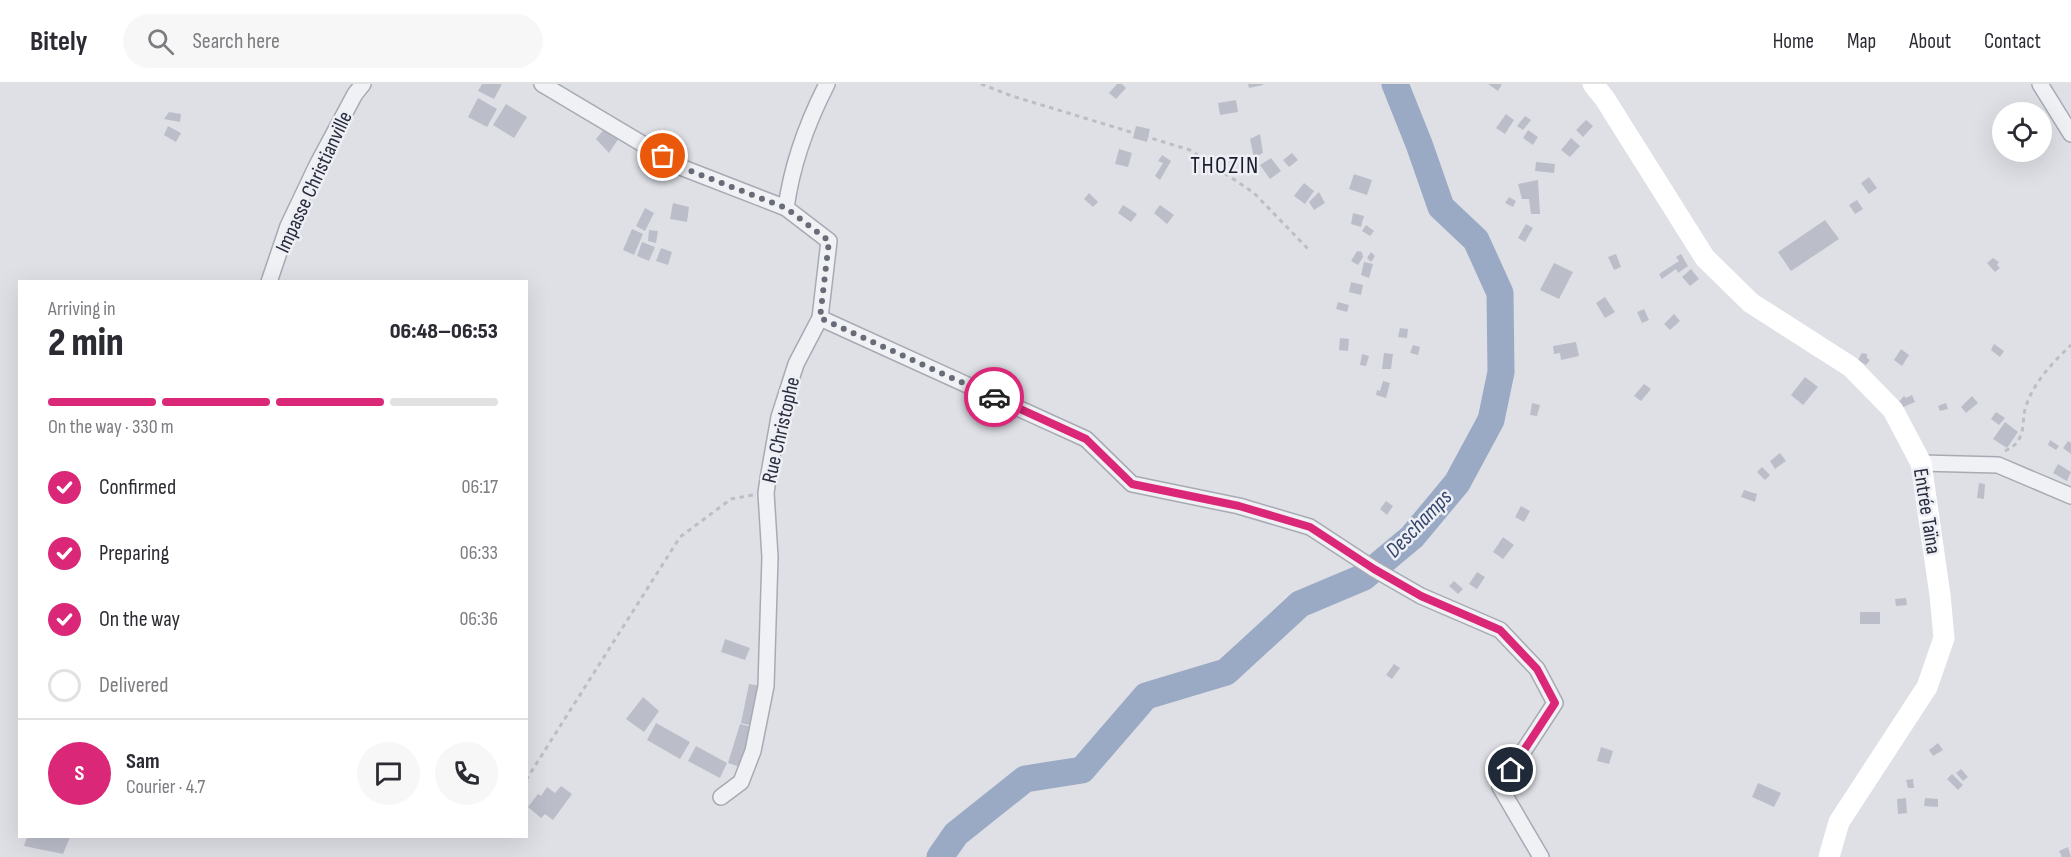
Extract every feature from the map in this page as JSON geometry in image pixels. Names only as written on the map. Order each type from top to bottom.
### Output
[{"type":"street","name":"Impasse Christianville","points":[[270,280],[288,226],[317,165],[355,94],[363,84]]},
{"type":"street","name":"Rue Christophe","points":[[542,84],[683,168],[786,208],[829,241],[820,318],[796,364],[779,417],[766,493],[770,557],[766,686],[753,751],[741,782],[721,797]]},
{"type":"street","points":[[786,208],[788,190],[806,127],[827,84]]},
{"type":"street","name":"Entrée Taïna","points":[[1593,84],[1605,99],[1706,258],[1751,303],[1851,367],[1893,410],[1921,464],[1944,638],[1927,687],[1839,822],[1829,857]]},
{"type":"street","points":[[2040,84],[2071,134]]},
{"type":"street","points":[[820,318],[1086,439],[1132,484],[1239,506],[1310,527],[1374,569],[1421,596],[1500,630],[1537,669],[1555,703],[1500,787],[1541,857]]},
{"type":"street","points":[[1921,464],[1998,465],[2071,495]]},
{"type":"path","points":[[981,84],[1012,96],[1190,150],[1254,193],[1310,251]]},
{"type":"path","points":[[1986,465],[1997,452],[2007,450],[2016,444],[2021,436],[2025,407],[2050,366],[2071,345]]},
{"type":"path","points":[[528,777],[680,537],[731,500],[766,493]]},
{"type":"building","points":[[482,84],[502,84],[494,99],[478,91]]},
{"type":"building","points":[[1117,84],[1122,84],[1126,88],[1116,99],[1109,93]]},
{"type":"building","points":[[1248,84],[1263,84],[1263,85],[1249,88]]},
{"type":"building","points":[[1488,84],[1502,84],[1498,91]]},
{"type":"building","points":[[478,98],[497,109],[487,127],[468,117]]},
{"type":"building","points":[[1236,100],[1238,112],[1220,115],[1218,103]]},
{"type":"building","points":[[506,104],[527,117],[514,138],[493,125]]},
{"type":"building","points":[[169,112],[181,114],[180,122],[164,119]]},
{"type":"building","points":[[1506,114],[1514,120],[1505,134],[1496,128]]},
{"type":"building","points":[[1525,116],[1531,120],[1523,130],[1517,126]]},
{"type":"building","points":[[1586,120],[1593,126],[1583,137],[1576,130]]},
{"type":"building","points":[[168,126],[181,133],[176,142],[164,135]]},
{"type":"building","points":[[1136,126],[1150,129],[1147,142],[1133,138]]},
{"type":"building","points":[[605,128],[619,138],[609,153],[596,139]]},
{"type":"building","points":[[1528,130],[1538,137],[1533,145],[1523,138]]},
{"type":"building","points":[[1260,134],[1263,153],[1254,158],[1250,139]]},
{"type":"building","points":[[1571,138],[1580,146],[1570,157],[1561,150]]},
{"type":"building","points":[[1119,149],[1132,153],[1128,167],[1115,164]]},
{"type":"building","points":[[1292,153],[1298,160],[1289,167],[1283,160]]},
{"type":"building","points":[[1162,155],[1171,161],[1160,180],[1155,176],[1163,163],[1158,161]]},
{"type":"building","points":[[1271,158],[1281,171],[1270,179],[1260,165]]},
{"type":"building","points":[[1536,162],[1555,164],[1554,173],[1535,171]]},
{"type":"building","points":[[1354,174],[1372,180],[1367,195],[1349,189]]},
{"type":"building","points":[[1869,177],[1877,188],[1869,194],[1861,183]]},
{"type":"building","points":[[1538,180],[1540,214],[1531,214],[1529,199],[1522,199],[1518,184]]},
{"type":"building","points":[[1304,183],[1314,191],[1305,204],[1294,196]]},
{"type":"building","points":[[1319,192],[1325,203],[1314,210],[1309,202]]},
{"type":"building","points":[[1089,193],[1098,202],[1093,207],[1084,199]]},
{"type":"building","points":[[1509,197],[1516,201],[1513,207],[1505,203]]},
{"type":"building","points":[[1857,200],[1863,209],[1855,214],[1849,205]]},
{"type":"building","points":[[673,203],[689,207],[687,222],[670,219]]},
{"type":"building","points":[[1123,205],[1137,214],[1131,222],[1118,213]]},
{"type":"building","points":[[1160,205],[1174,215],[1167,224],[1154,213]]},
{"type":"building","points":[[645,208],[654,213],[645,231],[636,226]]},
{"type":"building","points":[[1353,213],[1364,216],[1361,227],[1351,224]]},
{"type":"building","points":[[1825,220],[1839,239],[1791,271],[1778,252]]},
{"type":"building","points":[[1526,224],[1533,228],[1525,242],[1518,238]]},
{"type":"building","points":[[1366,225],[1374,231],[1370,236],[1362,231]]},
{"type":"building","points":[[632,229],[643,234],[634,255],[623,250]]},
{"type":"building","points":[[649,230],[658,231],[656,243],[648,241]]},
{"type":"building","points":[[642,242],[655,247],[649,261],[637,256]]},
{"type":"building","points":[[661,248],[672,252],[668,265],[656,261]]},
{"type":"building","points":[[1357,251],[1362,252],[1363,257],[1358,265],[1351,261]]},
{"type":"building","points":[[1371,252],[1375,256],[1371,262],[1367,258]]},
{"type":"building","points":[[1616,254],[1621,267],[1614,270],[1608,257]]},
{"type":"building","points":[[1681,254],[1688,266],[1678,273],[1676,269],[1662,279],[1659,274],[1679,261],[1676,257]]},
{"type":"building","points":[[1993,258],[1999,262],[1997,265],[2000,268],[1995,272],[1987,263]]},
{"type":"building","points":[[1364,262],[1373,264],[1369,278],[1361,275]]},
{"type":"building","points":[[1554,263],[1573,272],[1559,299],[1540,290]]},
{"type":"building","points":[[1691,269],[1699,279],[1690,286],[1682,277]]},
{"type":"building","points":[[1351,282],[1363,285],[1361,295],[1349,292]]},
{"type":"building","points":[[1605,297],[1615,312],[1605,318],[1596,303]]},
{"type":"building","points":[[1338,302],[1349,305],[1347,312],[1336,309]]},
{"type":"building","points":[[1644,309],[1649,320],[1642,323],[1637,312]]},
{"type":"building","points":[[1674,314],[1680,321],[1670,330],[1664,324]]},
{"type":"building","points":[[1400,328],[1408,329],[1407,338],[1398,337]]},
{"type":"building","points":[[1340,338],[1349,339],[1348,351],[1339,350]]},
{"type":"building","points":[[1576,342],[1579,356],[1561,360],[1560,353],[1554,354],[1553,346]]},
{"type":"building","points":[[1994,344],[2004,351],[2000,357],[1991,350]]},
{"type":"building","points":[[1413,345],[1420,347],[1418,355],[1410,353]]},
{"type":"building","points":[[1901,349],[1909,355],[1902,366],[1894,360]]},
{"type":"building","points":[[1384,353],[1393,354],[1391,369],[1382,369]]},
{"type":"building","points":[[1862,353],[1867,354],[1870,360],[1866,365],[1858,360]]},
{"type":"building","points":[[1362,354],[1369,356],[1366,366],[1360,365]]},
{"type":"building","points":[[1805,377],[1818,387],[1803,405],[1791,395]]},
{"type":"building","points":[[1383,381],[1390,383],[1386,398],[1376,395]]},
{"type":"building","points":[[1644,384],[1651,389],[1641,401],[1634,396]]},
{"type":"building","points":[[1912,395],[1915,402],[1899,409],[1897,404],[1904,396],[1906,398]]},
{"type":"building","points":[[1972,396],[1978,403],[1966,413],[1961,407]]},
{"type":"building","points":[[1532,403],[1540,405],[1537,416],[1530,415]]},
{"type":"building","points":[[1946,403],[1948,409],[1940,411],[1938,406]]},
{"type":"building","points":[[1996,412],[2005,418],[1999,425],[1991,419]]},
{"type":"building","points":[[2005,422],[2018,432],[2007,448],[1993,439]]},
{"type":"building","points":[[2050,440],[2059,446],[2056,450],[2048,445]]},
{"type":"building","points":[[2068,441],[2071,443],[2071,454],[2063,448]]},
{"type":"building","points":[[1780,453],[1786,461],[1775,469],[1770,461]]},
{"type":"building","points":[[2058,464],[2071,472],[2067,481],[2053,473]]},
{"type":"building","points":[[1762,467],[1770,475],[1765,480],[1757,472]]},
{"type":"building","points":[[1979,483],[1985,484],[1984,499],[1977,498]]},
{"type":"building","points":[[1744,490],[1757,494],[1755,502],[1741,497]]},
{"type":"building","points":[[1386,501],[1393,506],[1387,515],[1380,509]]},
{"type":"building","points":[[1521,506],[1530,511],[1524,522],[1515,517]]},
{"type":"building","points":[[1503,537],[1514,545],[1503,559],[1493,552]]},
{"type":"building","points":[[1477,572],[1485,577],[1477,589],[1469,584]]},
{"type":"building","points":[[1454,581],[1463,589],[1458,594],[1449,586]]},
{"type":"building","points":[[1906,598],[1907,605],[1896,606],[1895,599]]},
{"type":"building","points":[[1860,612],[1880,612],[1880,624],[1860,624]]},
{"type":"building","points":[[725,639],[750,648],[745,660],[721,652]]},
{"type":"building","points":[[1394,664],[1400,668],[1392,679],[1386,675]]},
{"type":"building","points":[[749,684],[761,686],[753,726],[741,723]]},
{"type":"building","points":[[643,697],[659,711],[644,732],[626,719]]},
{"type":"building","points":[[656,723],[690,742],[680,759],[647,740]]},
{"type":"building","points":[[740,724],[752,727],[740,767],[728,763]]},
{"type":"building","points":[[1938,743],[1943,750],[1933,756],[1929,750]]},
{"type":"building","points":[[696,746],[727,763],[720,778],[688,761]]},
{"type":"building","points":[[1601,747],[1613,751],[1609,764],[1597,761]]},
{"type":"building","points":[[1961,769],[1968,777],[1963,781],[1956,773]]},
{"type":"building","points":[[1952,774],[1963,785],[1958,790],[1947,779]]},
{"type":"building","points":[[1913,779],[1914,788],[1908,788],[1906,780]]},
{"type":"building","points":[[1758,783],[1781,793],[1774,807],[1752,797]]},
{"type":"building","points":[[561,786],[572,794],[553,820],[545,814],[541,818],[528,807],[538,794],[541,796],[547,787],[555,793]]},
{"type":"building","points":[[1906,798],[1907,813],[1898,814],[1897,799]]},
{"type":"building","points":[[1925,798],[1938,799],[1938,807],[1924,806]]},
{"type":"building","points":[[27,838],[70,838],[63,854],[24,846]]},
{"type":"building","points":[[2068,847],[2071,857],[2062,857],[2059,851]]},
{"type":"waterway","name":"Deschamps","points":[[940,857],[956,834],[1025,779],[1082,770],[1146,696],[1226,672],[1300,604],[1364,577],[1412,537],[1457,483],[1491,420],[1501,372],[1500,293],[1476,240],[1441,207],[1395,84]]},
{"type":"way so far","points":[[663,156],[683,168],[786,208],[829,241],[820,318],[994,397]]},
{"type":"district","name":"THOZIN","points":[[1225,165]]},
{"type":"route","points":[[994,397],[1086,439],[1132,484],[1239,506],[1310,527],[1374,569],[1421,596],[1500,630],[1537,669],[1555,703],[1511,770]]}]
